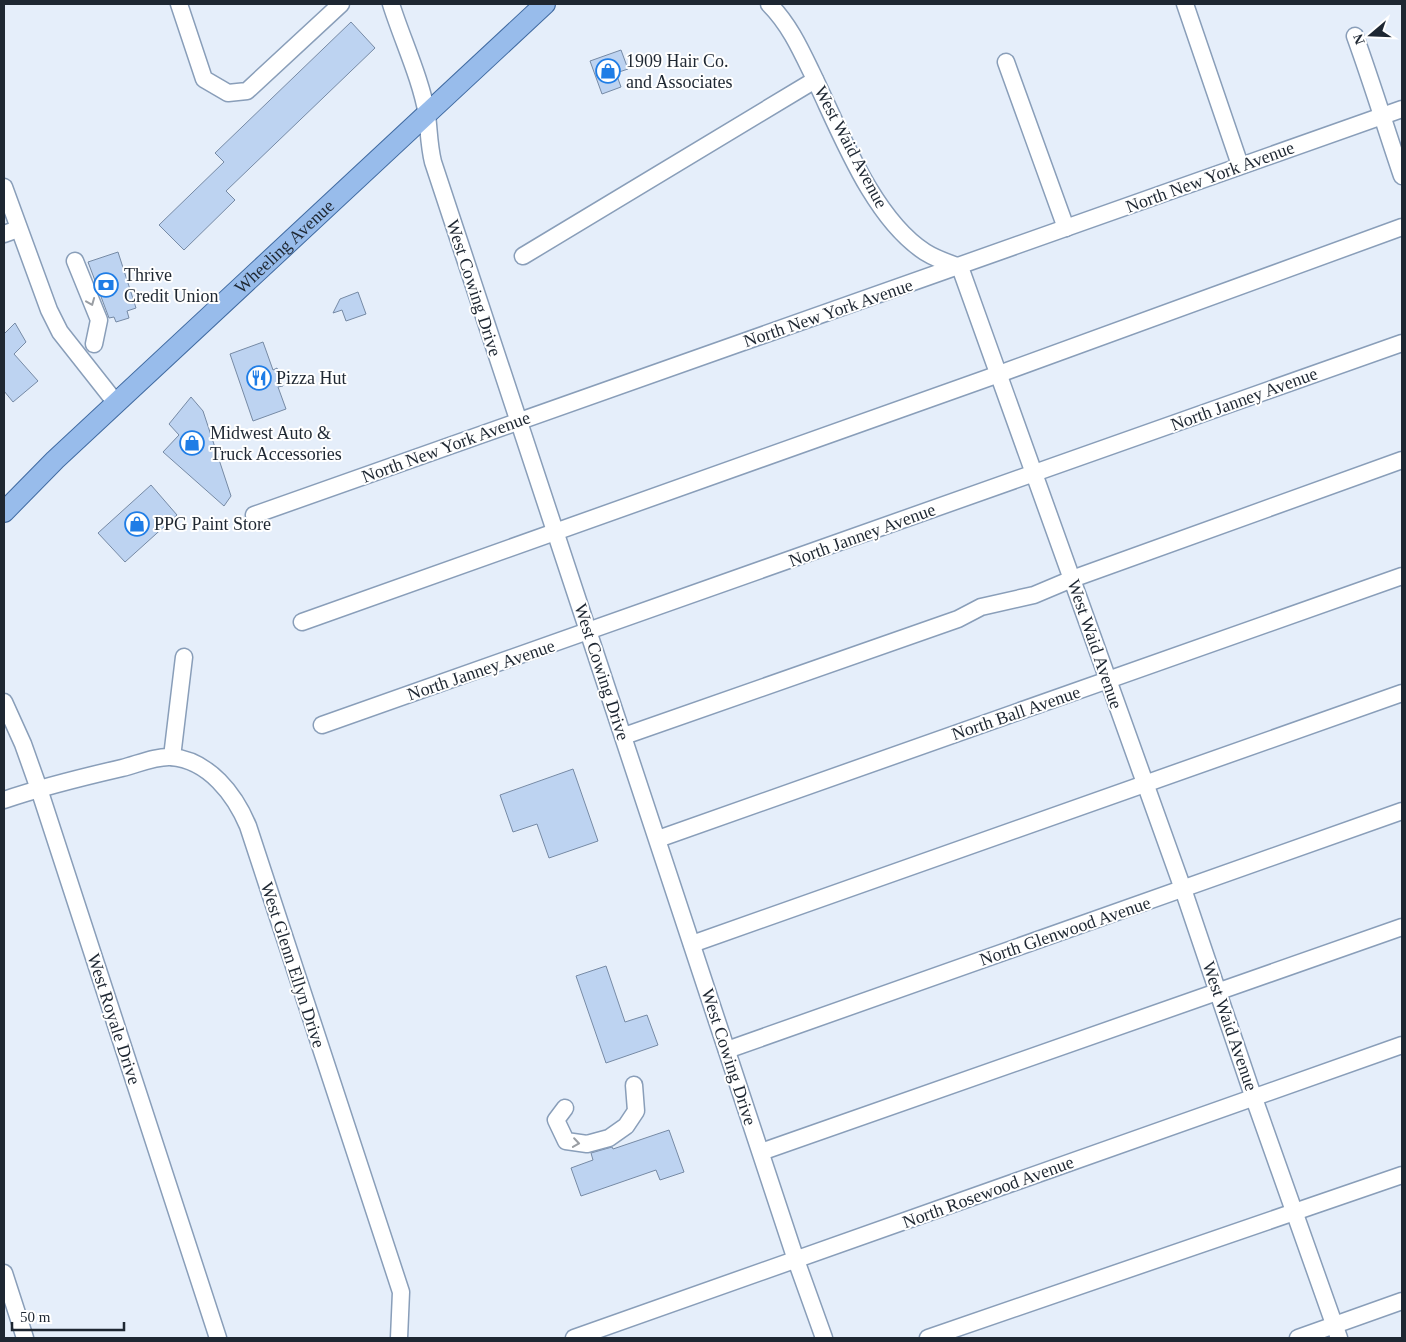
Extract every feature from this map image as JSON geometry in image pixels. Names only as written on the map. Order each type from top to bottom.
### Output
[{"type":"main road","name":"Wheeling Avenue","points":[[4,512],[55,460],[427,116],[545,4]]},
{"type":"street","points":[[179,4],[204,79],[228,93],[247,91],[341,4]]},
{"type":"street","name":"West Cowing Drive","points":[[390,4],[427,116],[428,138],[433,162],[796,1260],[824,1338]]},
{"type":"street","name":"West Waid Avenue","points":[[769,4],[780,16],[794,37],[875,198],[898,229],[925,253],[960,267],[1183,889],[1337,1332]]},
{"type":"street","points":[[1185,4],[1240,165]]},
{"type":"street","points":[[1355,36],[1379,101],[1381,117],[1402,176]]},
{"type":"street","points":[[1006,62],[1066,228]]},
{"type":"street","points":[[523,256],[815,80]]},
{"type":"street","name":"North New York Avenue","points":[[254,516],[1402,109]]},
{"type":"street","points":[[4,188],[11,232],[60,332],[116,403]]},
{"type":"street","points":[[302,622],[555,530],[999,374],[1402,227]]},
{"type":"street","points":[[75,261],[99,320],[94,344]]},
{"type":"street","name":"North Janney Avenue","points":[[322,725],[1035,474],[1402,342]]},
{"type":"street","points":[[624,736],[958,619],[981,606],[1034,595],[1072,579],[1402,460]]},
{"type":"street","name":"North Ball Avenue","points":[[658,839],[1402,576]]},
{"type":"street","points":[[4,800],[40,789],[172,757],[184,657]]},
{"type":"street","points":[[692,944],[1402,693]]},
{"type":"street","name":"West Royale Drive","points":[[4,702],[40,789],[218,1338]]},
{"type":"street","name":"West Glenn Ellyn Drive","points":[[172,757],[202,768],[219,780],[235,799],[248,826],[401,1292],[399,1338]]},
{"type":"street","name":"North Glenwood Avenue","points":[[727,1050],[1402,811]]},
{"type":"street","points":[[761,1152],[1217,990],[1402,927]]},
{"type":"street","name":"North Rosewood Avenue","points":[[574,1338],[1402,1045]]},
{"type":"street","points":[[565,1108],[556,1120],[566,1141],[587,1144],[609,1138],[626,1126],[636,1111],[634,1085]]},
{"type":"street","points":[[928,1338],[1402,1175]]},
{"type":"street","points":[[4,1273],[25,1338]]},
{"type":"street","points":[[1298,1338],[1337,1332],[1402,1301]]},
{"type":"building","points":[[351,22],[375,48],[226,191],[235,200],[184,250],[159,225],[224,162],[215,153]]},
{"type":"building","name":"1909 Hair Co. and Associates","points":[[621,50],[628,69],[616,73],[621,87],[602,94],[590,61]]},
{"type":"building","name":"Thrive Credit Union","points":[[118,252],[136,308],[127,311],[129,318],[116,322],[114,317],[109,318],[88,262]]},
{"type":"building","points":[[358,292],[366,314],[346,321],[342,310],[333,313],[340,299]]},
{"type":"building","points":[[15,323],[26,342],[14,354],[38,381],[13,402],[4,391],[4,334]]},
{"type":"building","name":"Pizza Hut","points":[[263,342],[273,370],[277,368],[283,386],[278,387],[286,409],[253,421],[230,354]]},
{"type":"building","name":"Midwest Auto & Truck Accessories","points":[[191,397],[203,411],[231,496],[224,506],[163,452],[179,435],[169,424]]},
{"type":"building","name":"PPG Paint Store","points":[[151,485],[177,515],[125,562],[98,533]]},
{"type":"building","points":[[573,769],[598,841],[549,858],[537,824],[513,832],[500,795]]},
{"type":"building","points":[[606,966],[625,1022],[647,1015],[658,1045],[606,1063],[576,976]]},
{"type":"building","points":[[669,1130],[684,1172],[660,1180],[656,1170],[581,1196],[571,1168],[593,1160],[591,1153],[612,1147],[613,1149]]},
{"type":"place","name":"1909 Hair Co. and Associates","points":[[608,71]]},
{"type":"place","name":"Thrive Credit Union","points":[[106,285]]},
{"type":"place","name":"Pizza Hut","points":[[259,378]]},
{"type":"place","name":"Midwest Auto & Truck Accessories","points":[[192,443]]},
{"type":"place","name":"PPG Paint Store","points":[[137,524]]}]
